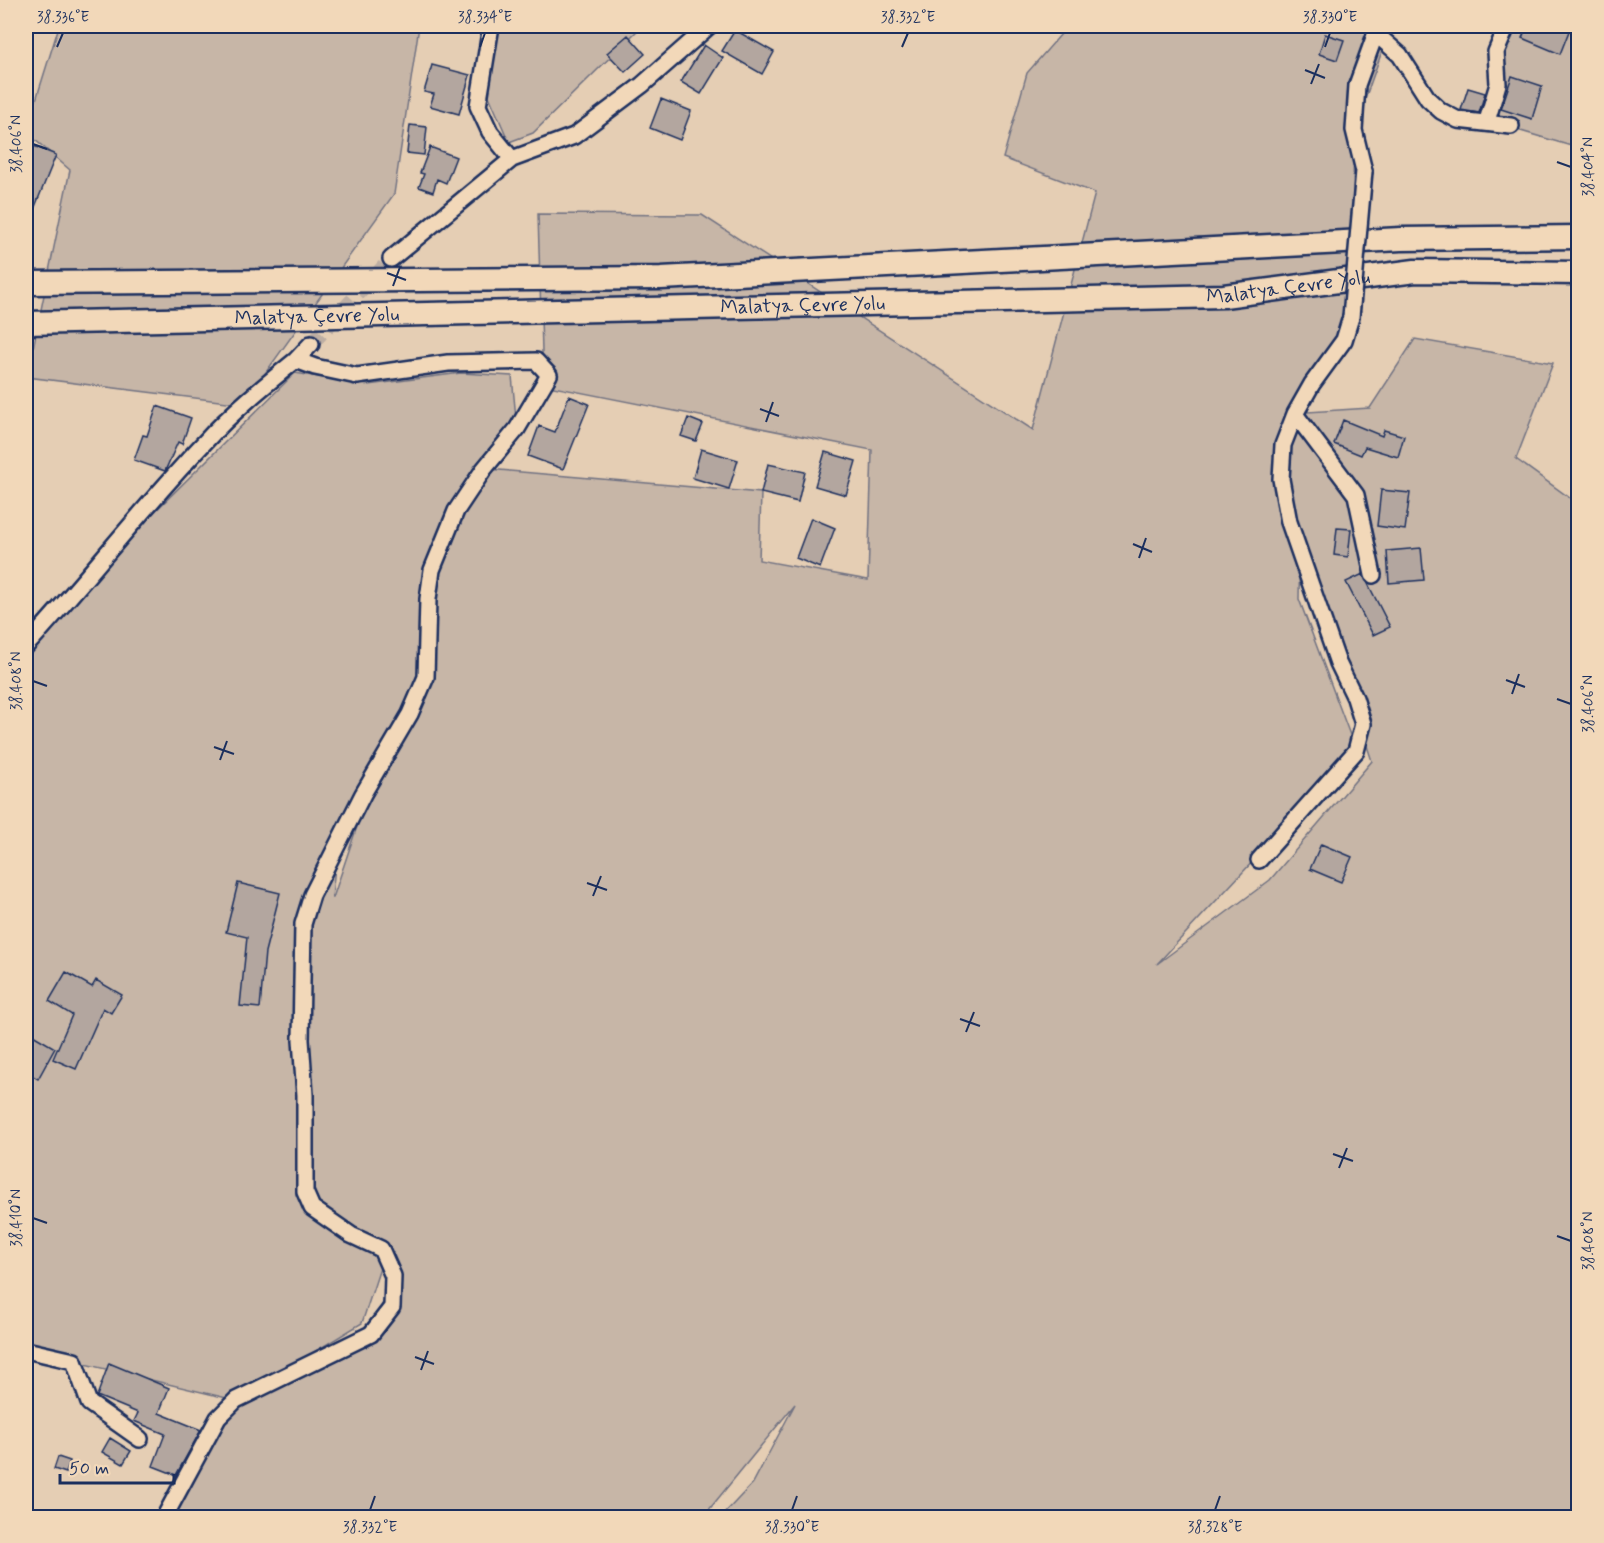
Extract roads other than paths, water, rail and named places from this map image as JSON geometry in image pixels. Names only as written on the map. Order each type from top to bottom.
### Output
[{"type":"highway","name":"Malatya Çevre Yolu","points":[[26,283],[661,278],[1401,239],[1578,237]]},
{"type":"highway","name":"Malatya Çevre Yolu","points":[[26,323],[1224,296],[1415,271],[1578,273]]},
{"type":"street","points":[[491,26],[478,106],[490,132],[512,159]]},
{"type":"street","points":[[391,259],[512,159],[574,136],[642,85],[709,26]]},
{"type":"street","points":[[1487,121],[1498,84],[1496,52],[1507,26]]},
{"type":"street","points":[[1259,860],[1356,751],[1363,724],[1288,522],[1281,479],[1283,445],[1294,414],[1312,384],[1344,340],[1351,318],[1364,171],[1354,130],[1357,85],[1377,29],[1400,55],[1428,99],[1441,111],[1458,120],[1487,121],[1511,126]]},
{"type":"street","points":[[26,646],[71,598],[204,443],[243,404],[296,360],[311,344]]},
{"type":"street","points":[[164,1518],[218,1418],[236,1400],[371,1334],[392,1307],[393,1276],[381,1250],[351,1235],[312,1208],[305,1192],[305,1095],[301,1040],[303,924],[312,896],[363,794],[410,714],[426,677],[428,599],[432,570],[456,511],[484,469],[517,429],[549,375],[536,362],[448,363],[357,376],[315,368],[296,360]]},
{"type":"street","points":[[1294,414],[1356,495],[1373,575]]},
{"type":"street","points":[[26,1350],[74,1361],[89,1403],[140,1438]]},
{"type":"tunnel","points":[[311,344],[391,259]]}]
